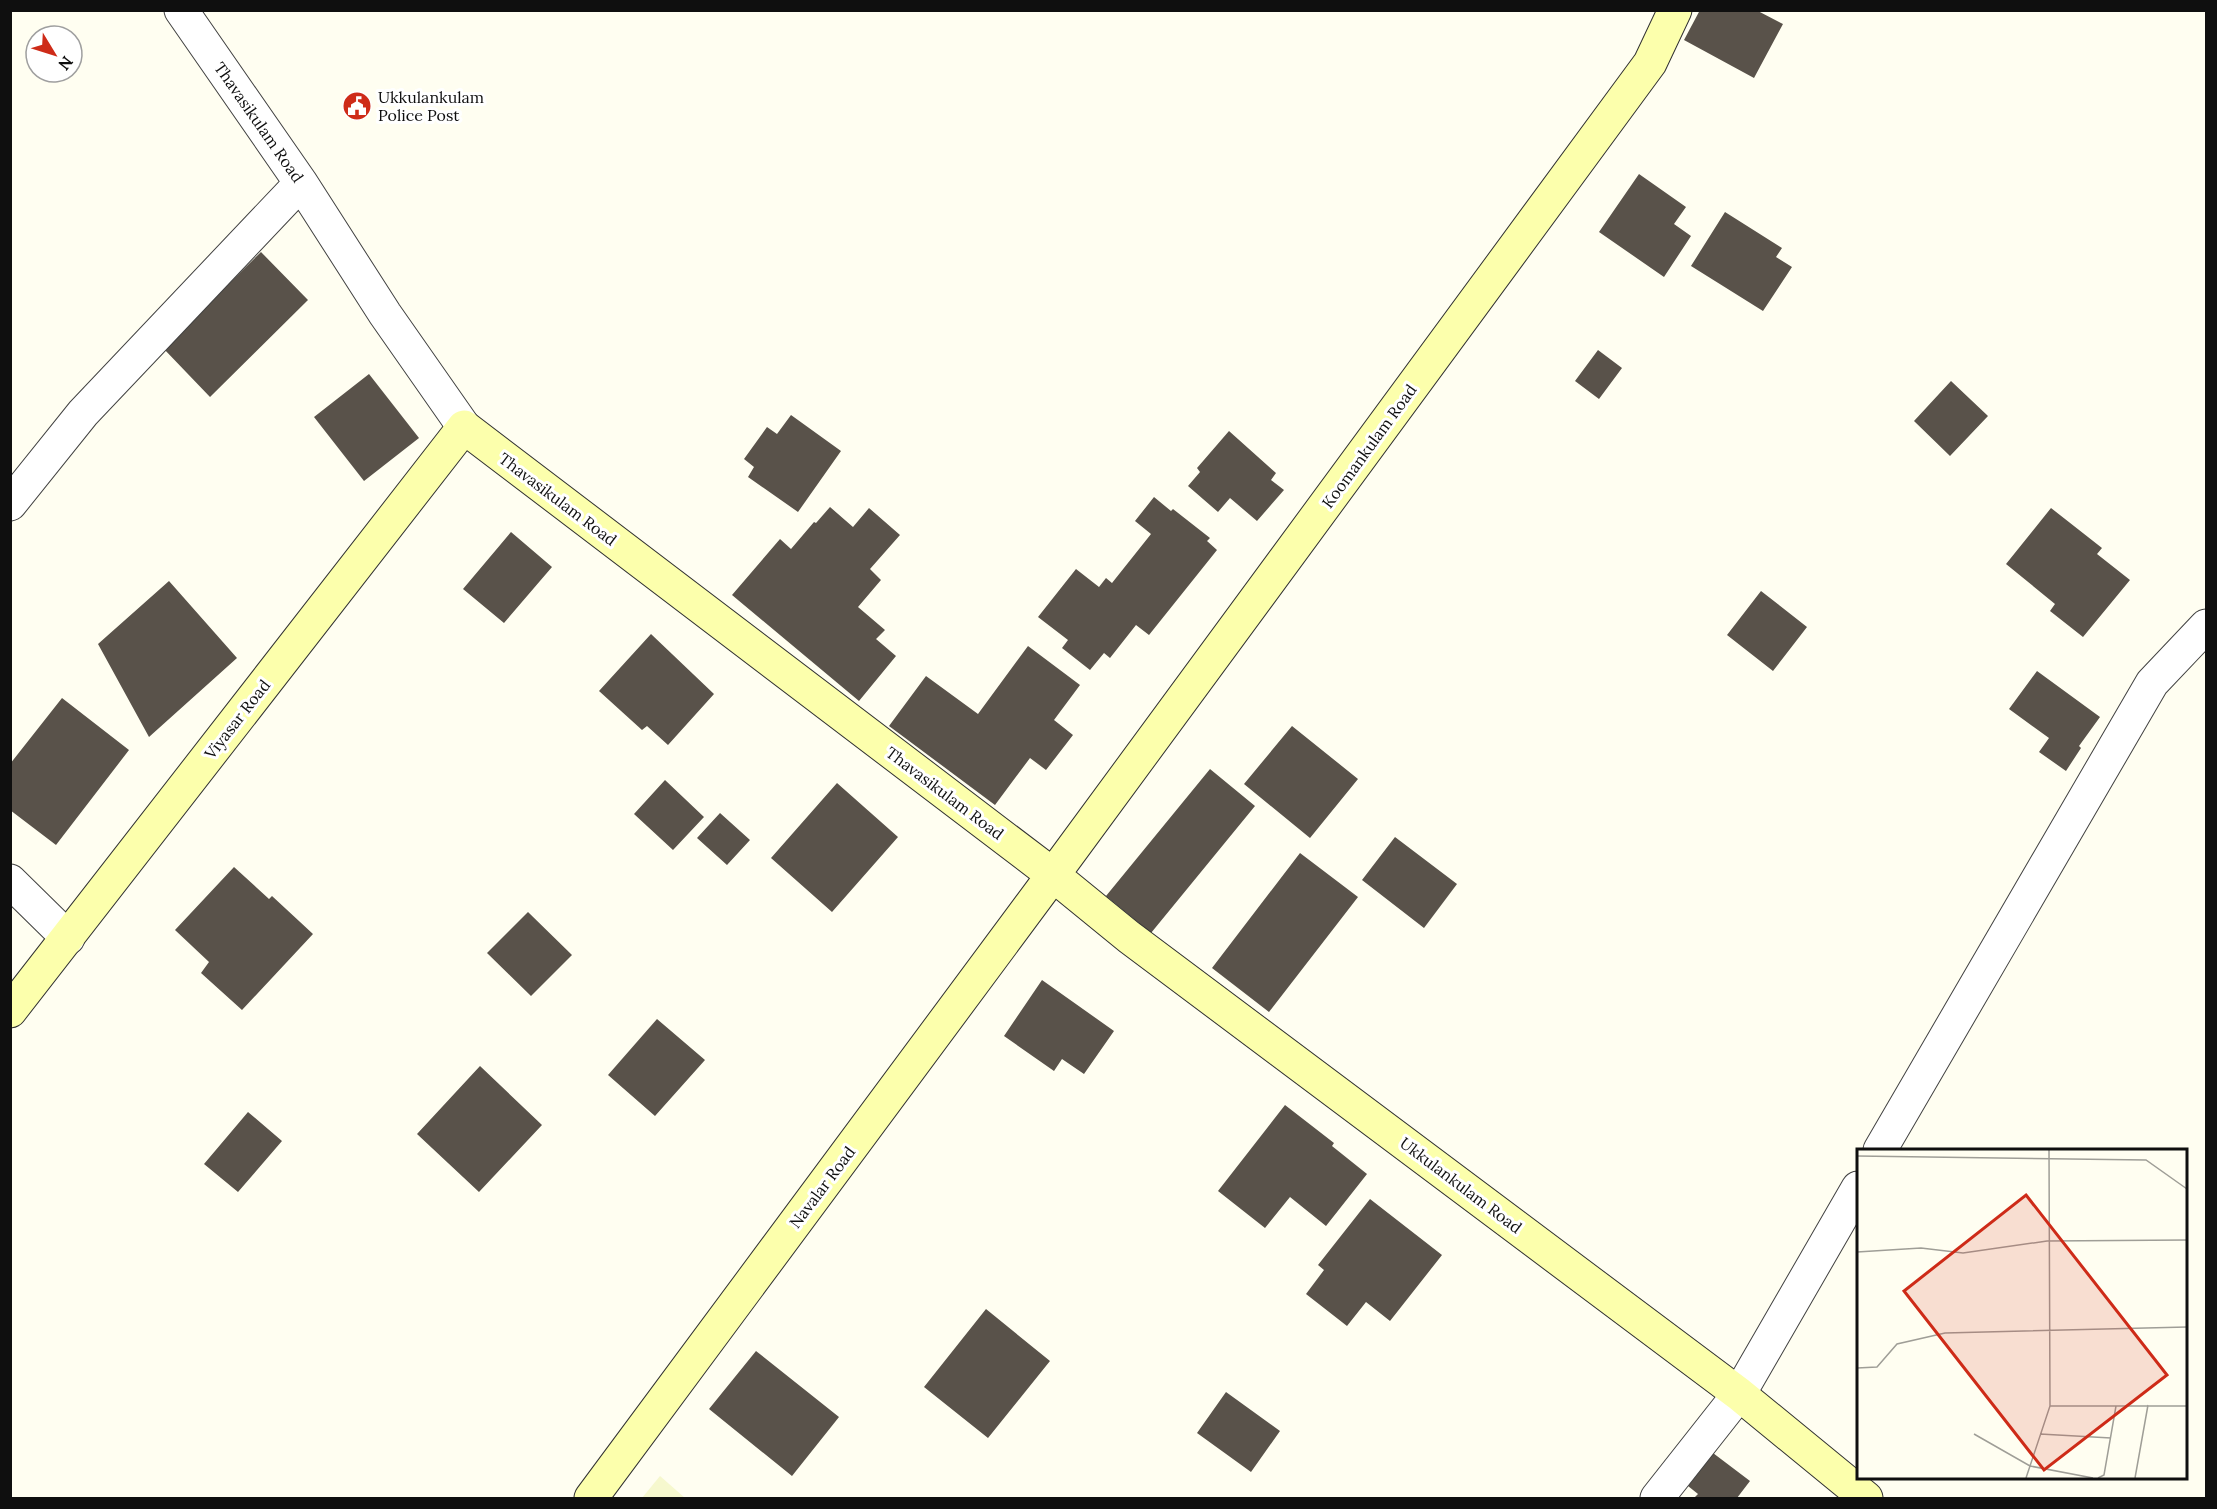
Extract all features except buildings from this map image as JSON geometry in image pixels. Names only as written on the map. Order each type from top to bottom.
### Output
[{"type":"street","name":"Thavasikulam Road","points":[[181,10],[301,183],[384,314],[464,428],[1053,875]]},
{"type":"street","name":"Koomankulam Road","points":[[1053,875],[1650,63],[1675,10]]},
{"type":"street","points":[[10,504],[83,413],[301,183]]},
{"type":"street","name":"Viyasar Road","points":[[10,1011],[464,428]]},
{"type":"street","points":[[1881,1149],[2152,683],[2206,626]]},
{"type":"street","name":"Ukkulankulam Road","points":[[1053,875],[1138,944],[1739,1394],[1866,1498]]},
{"type":"street","name":"Navalar Road","points":[[591,1498],[1053,875]]},
{"type":"street","points":[[10,881],[68,938]]},
{"type":"street","points":[[1657,1498],[1739,1394],[1857,1190]]},
{"type":"green space","points":[[660,1476],[685,1498],[642,1498]]},
{"type":"place","name":"Ukkulankulam Police Post","points":[[357,106]]}]
